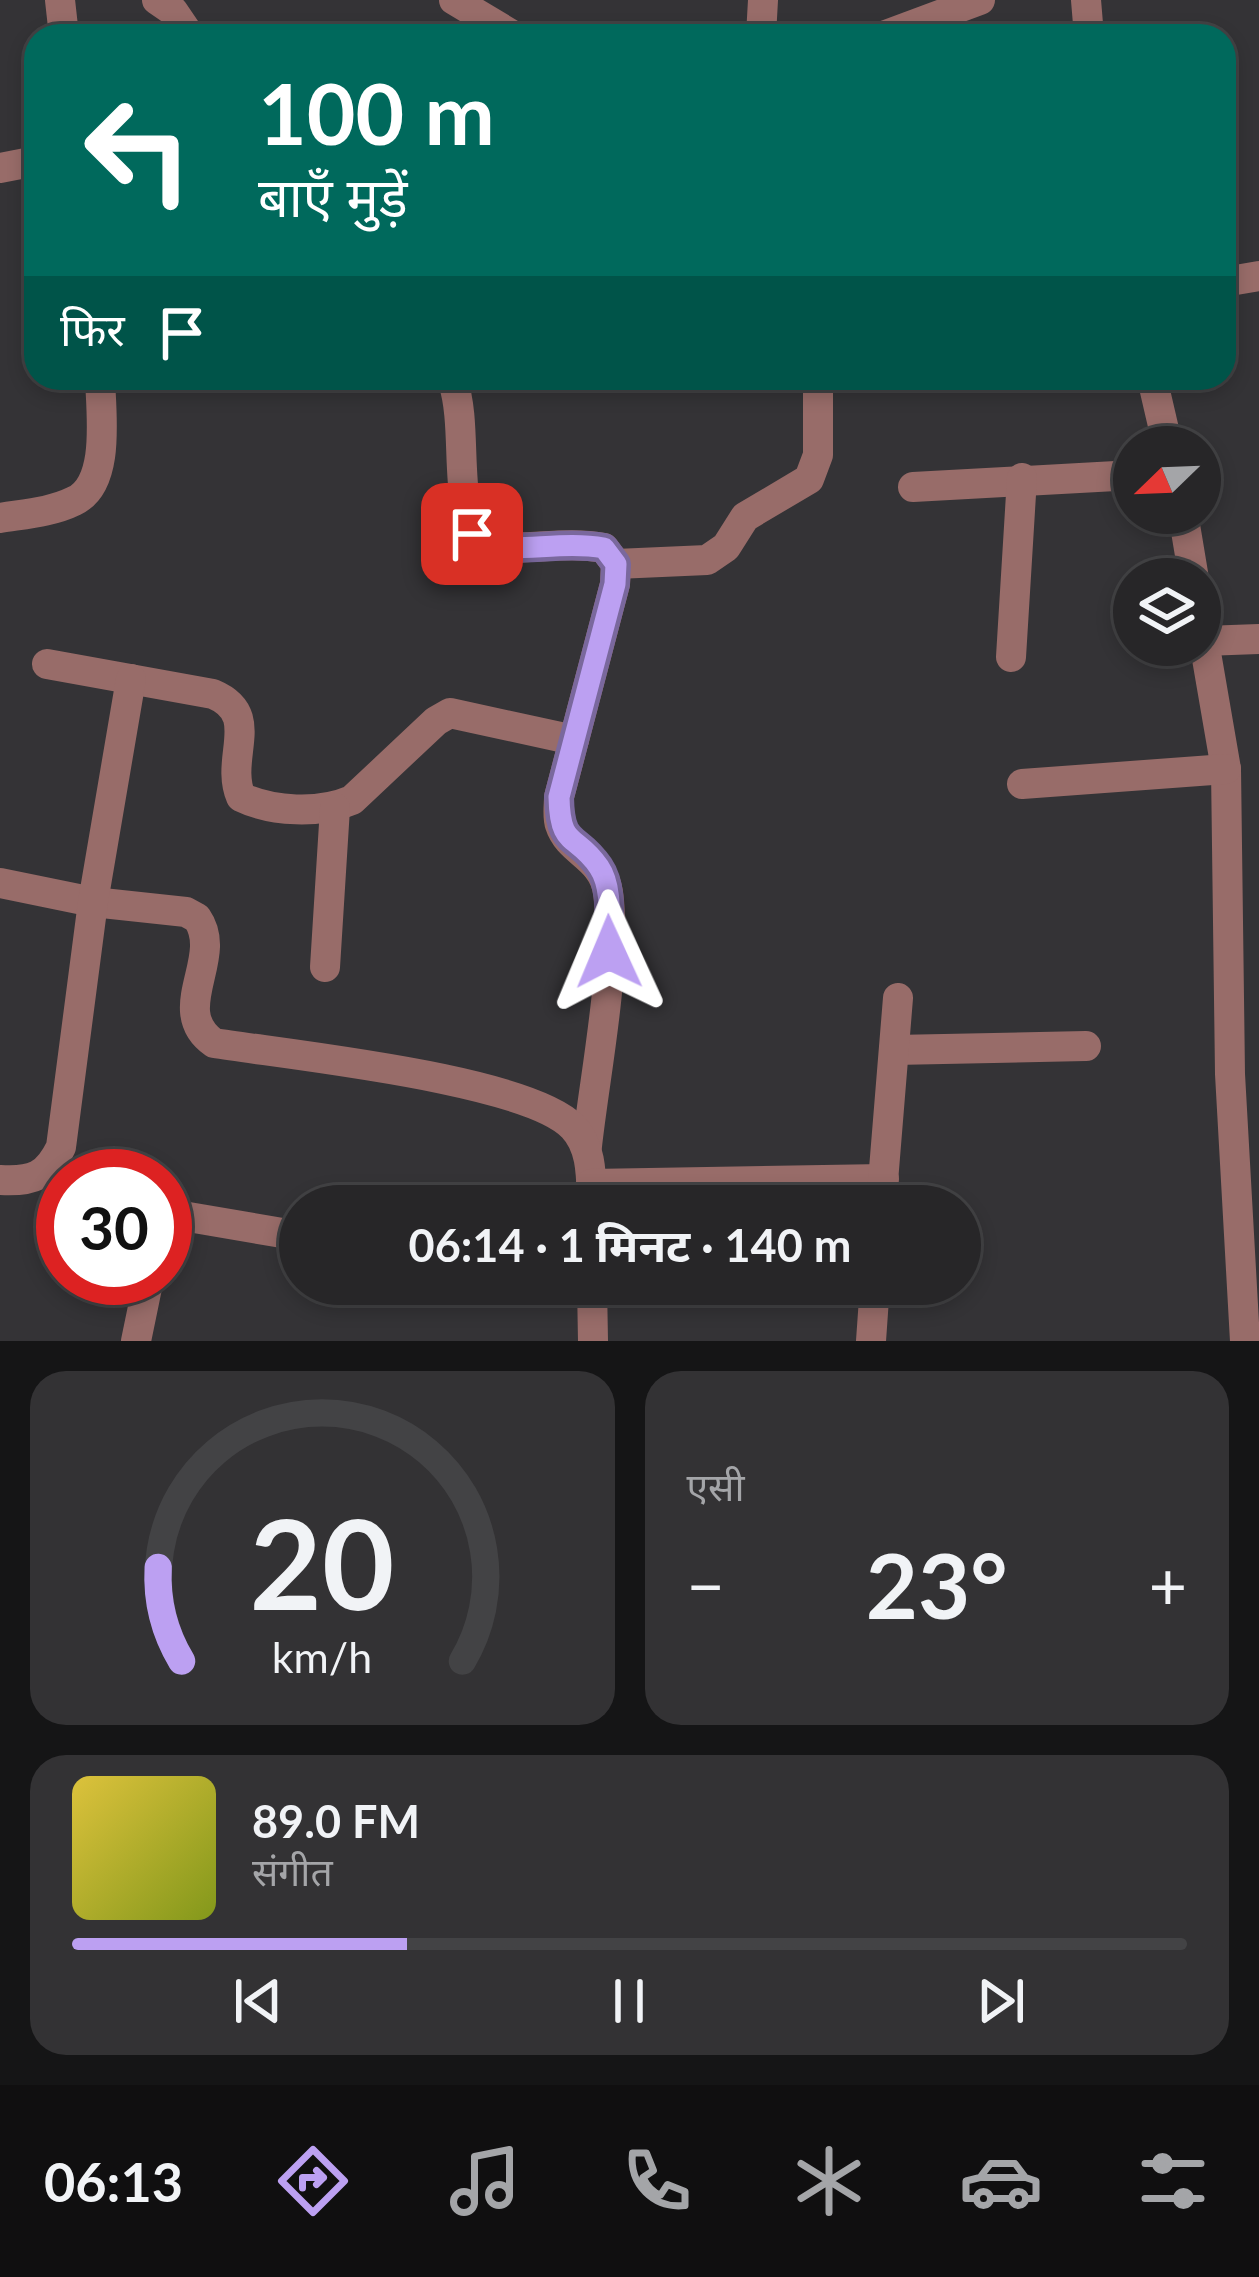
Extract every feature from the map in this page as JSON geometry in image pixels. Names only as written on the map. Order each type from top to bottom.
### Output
[{"type":"street","points":[[158,0],[182,24]]},
{"type":"street","points":[[454,0],[494,24]]},
{"type":"street","points":[[911,24],[980,0]]},
{"type":"street","points":[[0,518],[79,500],[94,485],[100,390]]},
{"type":"street","points":[[455,390],[466,508],[472,534],[482,546],[502,549],[577,543],[604,548],[616,564],[615,584],[559,797],[560,824],[569,840],[601,869],[608,892],[609,952],[586,1146],[591,1185]]},
{"type":"street","points":[[616,564],[706,560],[725,547],[746,517],[809,479],[818,455],[818,390]]},
{"type":"street","points":[[1155,390],[1163,426]]},
{"type":"street","points":[[913,487],[1113,476]]},
{"type":"street","points":[[1011,656],[1022,478]]},
{"type":"street","points":[[1221,633],[1259,639]]},
{"type":"street","points":[[47,664],[231,701],[239,713],[235,783],[241,797],[253,803],[335,808],[352,800],[450,713],[574,740]]},
{"type":"street","points":[[1208,666],[1226,769],[1230,1074],[1245,1341]]},
{"type":"street","points":[[61,1149],[93,902],[131,679]]},
{"type":"street","points":[[1022,784],[1226,769]]},
{"type":"street","points":[[326,967],[335,808]]},
{"type":"street","points":[[0,884],[93,902],[186,912],[197,918],[206,940],[194,1020],[214,1042],[494,1090],[545,1107],[572,1126],[586,1146]]},
{"type":"street","points":[[884,1185],[898,998]]},
{"type":"street","points":[[894,1050],[1086,1046]]},
{"type":"street","points":[[0,1180],[36,1178]]},
{"type":"street","points":[[192,1218],[279,1233]]},
{"type":"street","points":[[136,1341],[143,1305]]},
{"type":"street","points":[[592,1305],[592,1341]]},
{"type":"street","points":[[872,1341],[874,1305]]},
{"type":"route","points":[[472,534],[482,546],[502,549],[577,543],[604,548],[616,564],[615,584],[559,797],[560,824],[569,840],[601,869],[608,892],[609,952]]}]
